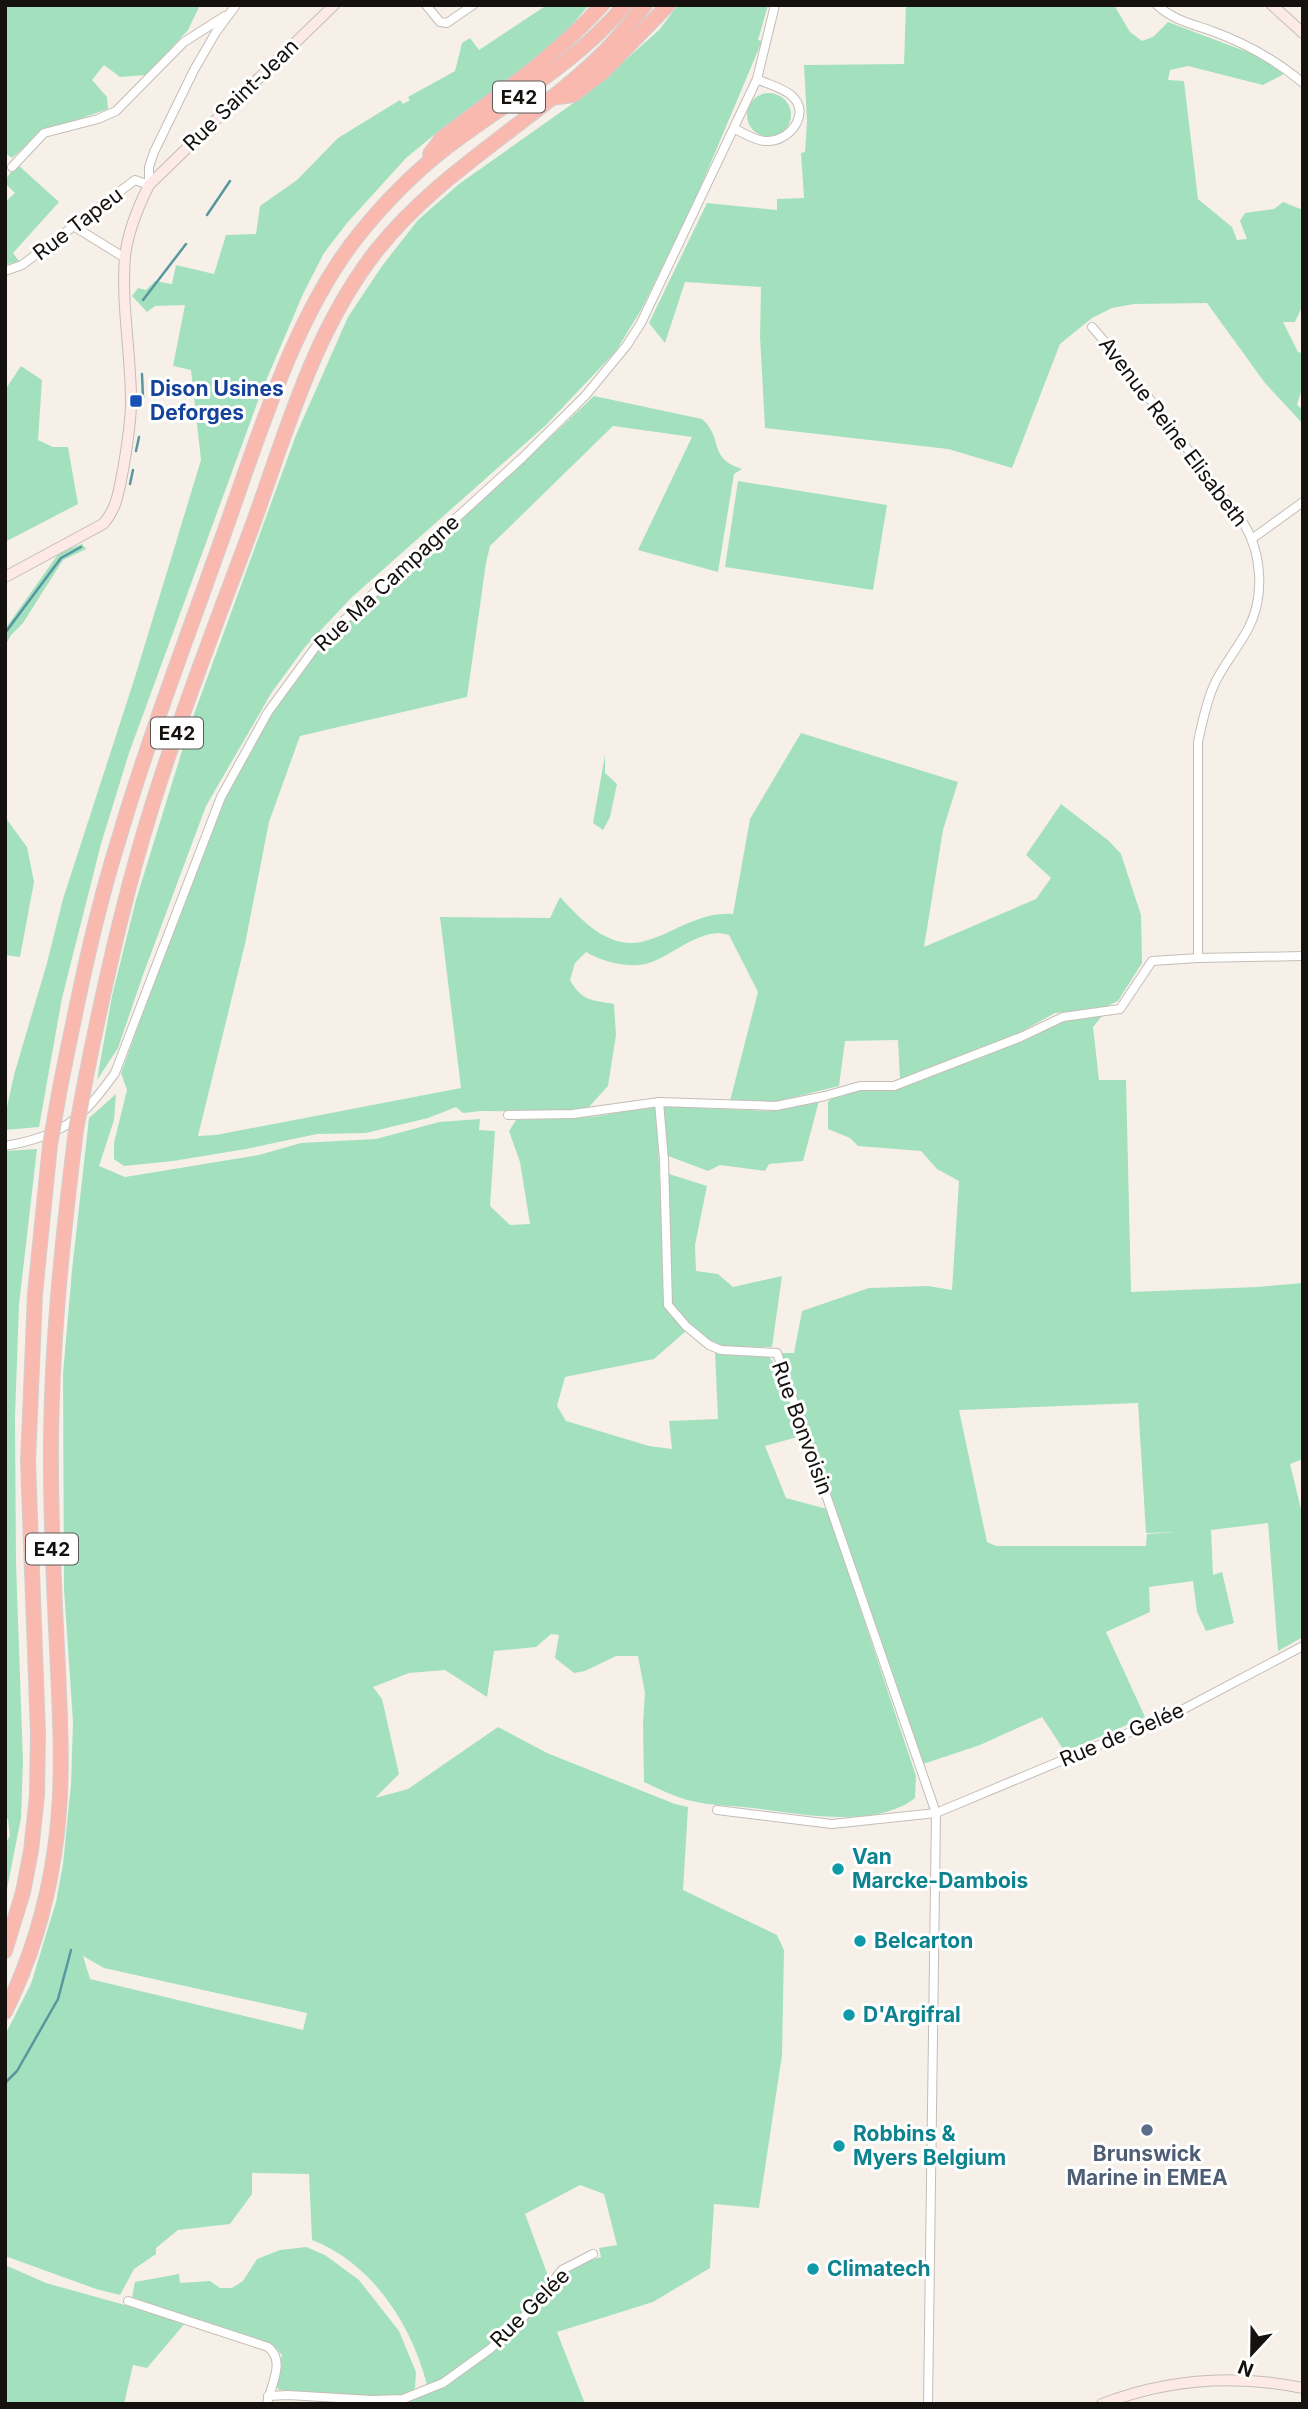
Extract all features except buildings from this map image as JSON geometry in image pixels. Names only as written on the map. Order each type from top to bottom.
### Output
[{"type":"highway","points":[[408,182],[442,138],[539,65],[578,32],[602,5]]},
{"type":"highway","name":"E42","points":[[5,1951],[32,1851],[37,1795],[38,1734],[28,1462],[35,1294],[50,1146],[96,924],[132,793],[280,381],[299,335],[337,265],[372,219],[408,182],[445,149],[554,71],[608,24],[625,5]]},
{"type":"highway","name":"E42","points":[[5,2011],[25,1966],[45,1897],[54,1855],[60,1798],[61,1733],[52,1555],[51,1464],[63,1231],[85,1082],[121,917],[161,777],[300,393],[319,347],[352,285],[398,224],[429,193],[550,99],[598,57],[645,5]]},
{"type":"highway","points":[[550,99],[573,95],[603,72],[668,5]]},
{"type":"street","points":[[5,577],[103,524],[110,517],[118,497],[130,435],[132,400],[126,327],[125,258],[131,229],[149,185],[149,167],[154,152],[194,70],[236,5]]},
{"type":"street","name":"Rue Saint-Jean","points":[[149,185],[334,5]]},
{"type":"street","points":[[426,5],[440,22],[447,23],[473,5]]},
{"type":"street","name":"Rue Ma Campagne","points":[[5,1146],[31,1142],[65,1128],[92,1104],[115,1073],[221,797],[268,712],[317,645],[540,440],[585,396],[627,345],[641,323],[757,79],[775,5]]},
{"type":"street","points":[[1157,5],[1182,22],[1212,31],[1263,54],[1303,83]]},
{"type":"street","points":[[1272,5],[1303,33]]},
{"type":"street","points":[[12,167],[44,133],[98,119],[116,111],[184,42],[228,14]]},
{"type":"street","points":[[735,128],[759,140],[777,141],[793,130],[798,121],[798,103],[791,94],[757,79]]},
{"type":"street","name":"Rue Tapeu","points":[[5,271],[22,265],[135,180],[149,185]]},
{"type":"street","points":[[75,226],[125,258]]},
{"type":"street","name":"Avenue Reine Elisabeth","points":[[1092,327],[1118,357],[1253,538],[1259,568],[1256,612],[1214,685],[1198,743],[1198,958]]},
{"type":"street","name":"Avenue Reine Elisabeth","points":[[1253,538],[1303,502]]},
{"type":"street","points":[[508,1115],[573,1114],[659,1102],[776,1106],[860,1086],[894,1086],[1021,1037],[1063,1017],[1120,1009],[1152,961],[1303,957]]},
{"type":"street","name":"Rue Bonvoisin","points":[[659,1102],[664,1160],[668,1305],[686,1326],[709,1345],[721,1350],[777,1353],[936,1813]]},
{"type":"street","name":"Rue de Gelée","points":[[717,1810],[832,1824],[936,1813],[1178,1712],[1303,1646]]},
{"type":"street","points":[[928,2404],[936,1813]]},
{"type":"street","name":"Rue Gelée","points":[[128,2301],[268,2347],[276,2353],[278,2361],[267,2400],[288,2395],[403,2399],[443,2383],[490,2350],[517,2325],[562,2270],[593,2254]]},
{"type":"street","points":[[1102,2404],[1154,2389],[1211,2379],[1268,2381],[1303,2388]]},
{"type":"green space","points":[[5,5],[200,5],[188,30],[146,75],[120,77],[104,65],[92,80],[107,97],[108,109],[41,132],[12,158],[5,153]]},
{"type":"green space","points":[[547,5],[589,5],[557,42],[406,158],[347,223],[324,253],[303,294],[262,390],[129,753],[101,844],[62,998],[39,1127],[5,1130],[5,1116],[14,1075],[63,899],[135,677],[201,460],[191,370],[173,366],[185,305],[155,306],[147,312],[132,296],[138,288],[146,290],[155,281],[172,284],[176,265],[214,274],[226,235],[256,234],[260,206],[297,180],[338,138],[400,100],[403,104],[410,100],[408,97],[455,71],[462,43],[470,38],[479,50]]},
{"type":"green space","points":[[678,5],[768,5],[758,40],[762,41],[693,205],[641,310],[616,351],[546,425],[351,598],[305,647],[272,692],[206,806],[118,1048],[97,1080],[112,996],[136,900],[190,725],[296,435],[348,317],[382,266],[418,220],[459,184],[592,90],[659,30]]},
{"type":"green space","points":[[906,5],[1114,5],[1130,32],[1142,41],[1153,37],[1168,22],[1258,56],[1284,74],[1263,85],[1188,66],[1170,70],[1168,80],[1184,81],[1198,199],[1232,227],[1237,240],[1247,239],[1240,221],[1245,213],[1274,209],[1283,202],[1303,210],[1303,305],[1295,322],[1283,322],[1298,352],[1303,353],[1303,385],[1297,405],[1303,410],[1303,424],[1265,383],[1207,303],[1134,304],[1112,308],[1092,318],[1060,344],[1012,468],[948,449],[765,428],[760,336],[761,287],[685,282],[665,343],[649,323],[707,203],[777,210],[777,199],[804,198],[801,153],[805,152],[807,121],[804,65],[904,64]]},
{"type":"green space","points":[[769,93],[778,94],[785,99],[790,106],[790,124],[785,131],[778,136],[769,137],[760,136],[753,131],[748,124],[747,115],[748,106],[753,99],[760,94]]},
{"type":"green space","points":[[17,164],[59,202],[13,253],[19,261],[5,265],[5,202],[15,193],[5,180]]},
{"type":"green space","points":[[21,366],[42,380],[38,440],[53,447],[68,447],[78,504],[5,542],[5,390]]},
{"type":"green space","points":[[594,396],[702,419],[713,433],[724,459],[742,469],[734,474],[718,572],[638,550],[692,437],[613,426],[490,546],[467,697],[300,736],[269,822],[245,944],[198,1136],[216,1135],[461,1088],[440,917],[550,918],[560,897],[606,937],[629,943],[652,939],[704,917],[733,914],[750,819],[801,733],[958,782],[943,830],[924,947],[1036,899],[1051,878],[1026,855],[1061,804],[1109,841],[1121,854],[1141,915],[1142,963],[1118,1001],[1103,1008],[1055,1013],[1017,1034],[900,1080],[898,1040],[845,1041],[839,1086],[770,1103],[730,1101],[758,992],[729,935],[709,934],[642,965],[617,963],[586,952],[575,963],[570,980],[583,996],[614,1004],[616,1035],[608,1086],[587,1109],[571,1112],[463,1113],[456,1107],[428,1118],[366,1133],[317,1134],[246,1149],[124,1166],[114,1159],[114,1143],[127,1090],[121,1073],[213,821],[273,707],[326,642]]},
{"type":"green space","points":[[738,481],[887,505],[873,590],[725,567]]},
{"type":"green space","points":[[82,544],[86,549],[63,560],[5,646],[5,629],[59,553]]},
{"type":"green space","points":[[605,755],[605,773],[617,784],[610,817],[603,830],[593,823]]},
{"type":"green space","points":[[5,817],[27,847],[34,882],[20,957],[5,955]]},
{"type":"green space","points":[[1102,1016],[1093,1027],[1099,1080],[1126,1080],[1131,1292],[1303,1283],[1303,1459],[1290,1464],[1303,1517],[1303,1637],[1278,1651],[1268,1523],[1211,1530],[1213,1575],[1222,1572],[1234,1623],[1206,1631],[1197,1612],[1193,1581],[1149,1587],[1150,1612],[1106,1632],[1145,1717],[1065,1752],[1042,1717],[980,1745],[923,1764],[779,1353],[794,1353],[802,1311],[869,1288],[928,1286],[952,1290],[959,1181],[937,1169],[921,1151],[858,1146],[850,1138],[828,1129],[828,1102],[834,1096],[854,1090],[885,1090],[983,1057],[1060,1021]],"holes":[[[1138,1403],[1146,1533],[1175,1532],[1147,1534],[1146,1546],[996,1546],[987,1542],[959,1410]]]},
{"type":"green space","points":[[116,1094],[114,1120],[99,1166],[125,1177],[259,1155],[301,1143],[376,1139],[439,1122],[480,1119],[479,1130],[495,1131],[490,1206],[510,1225],[530,1224],[520,1162],[509,1131],[516,1120],[592,1117],[656,1106],[666,1307],[686,1331],[654,1359],[565,1377],[557,1406],[566,1421],[649,1446],[672,1449],[669,1421],[718,1419],[715,1352],[767,1355],[775,1364],[801,1436],[765,1446],[786,1498],[827,1509],[916,1776],[915,1798],[899,1808],[880,1813],[837,1817],[706,1804],[661,1790],[644,1782],[645,1693],[638,1656],[616,1656],[585,1671],[574,1673],[555,1658],[559,1635],[551,1634],[536,1647],[494,1651],[487,1697],[445,1670],[409,1673],[373,1687],[382,1699],[399,1774],[375,1798],[408,1789],[498,1727],[547,1753],[688,1807],[683,1890],[777,1935],[784,1950],[782,2055],[759,2208],[714,2204],[710,2268],[653,2302],[557,2332],[585,2404],[397,2404],[446,2385],[514,2332],[573,2266],[601,2257],[599,2248],[617,2245],[604,2194],[580,2185],[525,2214],[550,2281],[479,2354],[463,2366],[427,2385],[411,2340],[400,2319],[371,2280],[334,2250],[312,2240],[309,2174],[252,2173],[252,2194],[230,2224],[178,2230],[156,2248],[156,2254],[134,2269],[120,2295],[5,2256],[5,2035],[31,1984],[56,1902],[63,1864],[71,1785],[73,1722],[64,1589],[63,1374],[89,1118]],"holes":[[[83,1956],[104,1968],[307,2013],[303,2030],[90,1979]]]},
{"type":"green space","points":[[819,1101],[803,1161],[769,1164],[765,1171],[720,1165],[708,1171],[668,1156],[662,1106],[768,1111]]},
{"type":"green space","points":[[37,1149],[19,1305],[15,1417],[16,1564],[23,1762],[21,1818],[5,1899],[5,1844],[10,1836],[8,1819],[5,1818],[5,1151]]},
{"type":"green space","points":[[666,1173],[707,1186],[695,1245],[696,1271],[718,1274],[733,1287],[782,1276],[772,1347],[728,1347],[710,1343],[686,1322],[670,1301]]},
{"type":"green space","points":[[306,2247],[325,2255],[359,2280],[399,2331],[416,2372],[415,2388],[406,2395],[371,2397],[279,2390],[275,2384],[282,2355],[272,2344],[132,2298],[135,2282],[179,2274],[180,2283],[210,2281],[220,2288],[232,2288],[243,2281],[257,2259],[280,2250]]},
{"type":"green space","points":[[5,2265],[46,2283],[186,2322],[147,2368],[133,2365],[124,2404],[5,2404]]},
{"type":"waterway","points":[[207,215],[230,181]]},
{"type":"waterway","points":[[143,300],[186,244]]},
{"type":"waterway","points":[[142,374],[143,398]]},
{"type":"waterway","points":[[136,451],[139,437]]},
{"type":"waterway","points":[[130,484],[133,470]]},
{"type":"waterway","points":[[5,633],[61,558],[81,547]]},
{"type":"waterway","points":[[5,2083],[17,2071],[58,1999],[71,1950]]},
{"type":"place","name":"Dison Usines Deforges","points":[[136,401]]},
{"type":"place","name":"Van Marcke-Dambois","points":[[838,1869]]},
{"type":"place","name":"Belcarton","points":[[860,1941]]},
{"type":"place","name":"D'Argifral","points":[[849,2015]]},
{"type":"place","name":"Brunswick Marine in EMEA","points":[[1147,2130]]},
{"type":"place","name":"Robbins & Myers Belgium","points":[[839,2146]]},
{"type":"place","name":"Climatech","points":[[813,2269]]}]
